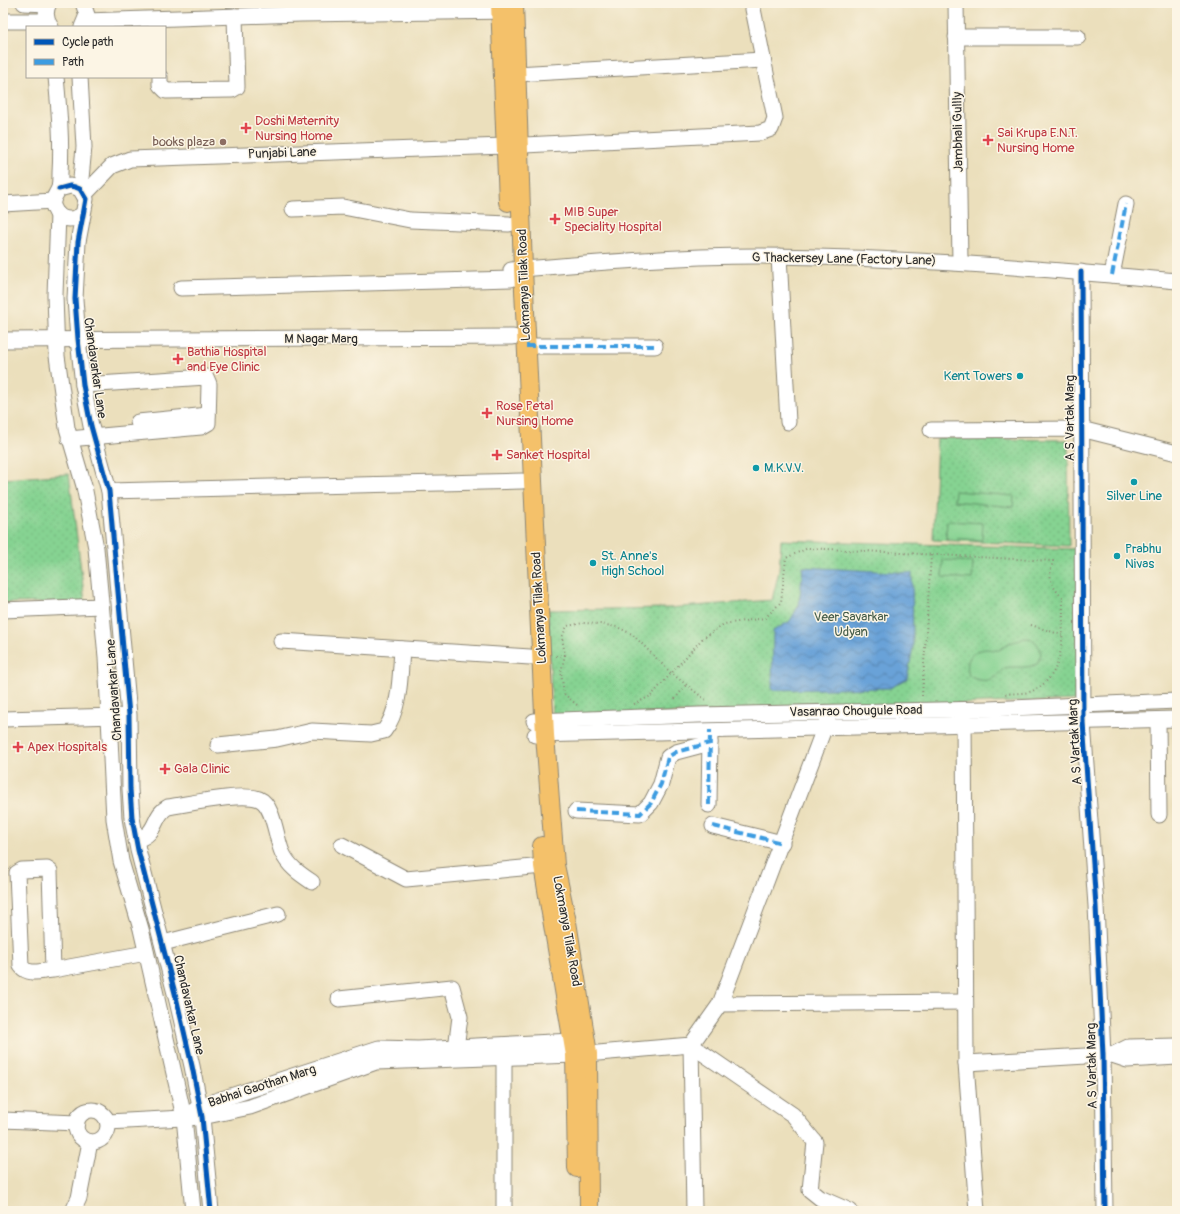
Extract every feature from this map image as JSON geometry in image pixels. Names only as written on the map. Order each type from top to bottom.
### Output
[{"type":"main road","name":"Lokmanya Tilak Road","points":[[507,7],[516,74],[511,145],[509,224],[515,273]]},
{"type":"main road","name":"Lokmanya Tilak Road","points":[[507,7],[515,273],[549,865],[578,1050],[589,1211]]},
{"type":"main road","name":"Lokmanya Tilak Road","points":[[520,341],[522,481],[530,657],[540,728]]},
{"type":"main road","name":"Lokmanya Tilak Road","points":[[578,1050],[578,1211]]},
{"type":"street","points":[[3,21],[49,24],[46,12],[49,3],[24,3]]},
{"type":"street","points":[[84,16],[392,3]]},
{"type":"street","name":"Jambhali Gullly","points":[[956,3],[960,262]]},
{"type":"street","points":[[287,7],[507,7]]},
{"type":"street","points":[[84,16],[158,23],[235,16],[269,8]]},
{"type":"street","name":"Punjabi Lane","points":[[82,192],[112,166],[130,159],[511,145],[760,133],[771,128],[775,118],[753,9]]},
{"type":"street","points":[[160,78],[160,86],[166,91],[232,90],[237,87],[235,16]]},
{"type":"street","points":[[956,37],[1078,37]]},
{"type":"street","points":[[516,74],[763,60]]},
{"type":"street","name":"Chandavarkar Lane","points":[[56,78],[62,147],[56,202],[55,295],[63,410],[69,439],[84,486],[96,548],[114,818],[119,847],[146,953],[184,1117],[193,1211]]},
{"type":"street","name":"Chandavarkar Lane","points":[[80,78],[84,146],[82,192],[86,205],[82,214],[78,242],[76,299],[78,339],[83,385],[93,431],[109,490],[129,715],[130,789],[136,840],[191,1059],[201,1112],[211,1211]]},
{"type":"street","points":[[3,204],[56,202],[70,186],[82,192]]},
{"type":"street","points":[[56,202],[62,218],[72,219],[82,214]]},
{"type":"street","points":[[1112,276],[1126,204]]},
{"type":"street","points":[[293,209],[344,207],[410,220],[509,224]]},
{"type":"street","points":[[779,256],[788,422]]},
{"type":"street","name":"G Thackersey Lane (Factory Lane)","points":[[181,288],[515,273],[642,260],[779,256],[960,262],[1177,281]]},
{"type":"street","name":"A S Vartak Marg","points":[[1081,272],[1084,722],[1108,1055],[1105,1211]]},
{"type":"street","name":"M Nagar Marg","points":[[3,340],[520,341],[655,346]]},
{"type":"street","points":[[69,439],[93,431],[201,427],[208,423],[208,384],[206,377],[83,385]]},
{"type":"street","points":[[931,430],[1081,429],[1177,453]]},
{"type":"street","points":[[109,490],[522,481]]},
{"type":"street","points":[[3,610],[101,606]]},
{"type":"street","points":[[281,641],[530,657]]},
{"type":"street","points":[[218,745],[277,739],[312,731],[371,734],[384,731],[390,724],[399,691],[402,648]]},
{"type":"street","name":"Vasanrao Chougule Road","points":[[540,728],[830,712],[964,709],[1177,701]]},
{"type":"street","points":[[964,709],[966,1063],[977,1211]]},
{"type":"street","points":[[694,1211],[691,1045],[720,1004],[830,712]]},
{"type":"street","points":[[3,719],[129,715]]},
{"type":"street","name":"Vasanrao Chougule Road","points":[[540,728],[710,736],[825,728],[964,726],[1177,719]]},
{"type":"street","points":[[1158,720],[1160,815]]},
{"type":"street","points":[[576,811],[640,814],[651,803],[661,784],[668,757],[710,736],[709,806]]},
{"type":"street","points":[[136,840],[144,838],[151,832],[163,809],[168,806],[250,797],[261,800],[267,807],[282,852],[293,869],[312,882]]},
{"type":"street","points":[[713,826],[782,842]]},
{"type":"street","points":[[342,844],[406,880],[549,865]]},
{"type":"street","points":[[54,970],[50,872],[47,869],[22,870],[18,873],[21,966],[24,971],[30,973],[54,970],[146,953]]},
{"type":"street","points":[[163,943],[278,914]]},
{"type":"street","points":[[339,999],[452,987],[460,1017],[455,1053]]},
{"type":"street","points":[[720,1004],[965,1002]]},
{"type":"street","points":[[578,1050],[691,1045],[793,1115],[815,1142],[810,1190],[820,1198],[850,1211]]},
{"type":"street","points":[[1108,1055],[1128,1047],[1177,1046]]},
{"type":"street","name":"Babhai Gaothan Marg","points":[[455,1053],[504,1057],[578,1050]]},
{"type":"street","name":"Babhai Gaothan Marg","points":[[184,1117],[201,1112],[250,1107],[376,1062],[455,1053],[578,1050]]},
{"type":"street","points":[[966,1063],[1108,1055],[1127,1060],[1177,1057]]},
{"type":"street","points":[[504,1057],[504,1211]]},
{"type":"street","points":[[92,1110],[102,1114],[108,1122],[108,1128],[104,1137],[100,1140],[90,1142],[85,1140],[78,1133],[77,1123],[82,1114],[92,1110]]},
{"type":"street","points":[[108,1122],[184,1117]]},
{"type":"street","points":[[3,1120],[77,1123]]},
{"type":"street","points":[[73,1211],[79,1198],[90,1142]]},
{"type":"path","points":[[627,707],[651,696],[670,672],[702,639],[724,624],[765,618],[781,602],[786,558],[808,548],[1053,561],[1048,576],[1055,591],[1063,598],[1062,653],[1048,682]]},
{"type":"path","points":[[922,696],[931,555]]},
{"type":"path","points":[[564,694],[561,672],[566,655],[562,638],[567,626],[583,623],[617,627],[632,634],[670,672],[708,702]]},
{"type":"path","points":[[1031,625],[1062,635]]},
{"type":"path","points":[[675,699],[686,685]]},
{"type":"green space","points":[[937,438],[1068,440],[1069,546],[933,540]]},
{"type":"green space","points":[[69,474],[85,602],[3,603],[3,479]]},
{"type":"green space","points":[[955,491],[1014,496],[1013,507],[954,501]]},
{"type":"green space","points":[[947,521],[983,523],[982,540],[946,538]]},
{"type":"green space","name":"Veer Savarkar Udyan","points":[[781,540],[1079,549],[1079,700],[552,717],[548,610],[668,608],[772,600],[779,571]]},
{"type":"green space","points":[[943,560],[973,562],[972,579],[942,577]]},
{"type":"green space","points":[[1024,638],[1034,640],[1036,642],[1041,654],[1037,664],[1028,667],[1004,668],[997,676],[989,680],[980,680],[969,676],[968,662],[972,655],[976,652],[986,649],[999,650],[1011,642]]},
{"type":"water","points":[[803,567],[912,573],[913,647],[907,679],[890,688],[772,690],[773,631],[790,621],[799,605]]},
{"type":"marked path","points":[[1112,275],[1126,204]]},
{"type":"marked path","points":[[526,346],[655,346]]},
{"type":"marked path","points":[[709,805],[710,730]]},
{"type":"marked path","points":[[576,811],[640,814],[651,803],[661,784],[668,757],[676,752],[710,743]]},
{"type":"marked path","points":[[713,826],[782,843]]},
{"type":"cycle path","points":[[59,189],[70,186],[75,187],[80,189],[86,199],[78,242],[75,299],[83,385],[91,426],[109,491],[129,715],[132,818],[138,850],[177,1001],[192,1066],[202,1117],[211,1211]]},
{"type":"cycle path","points":[[1081,272],[1083,722],[1096,906],[1103,1055],[1105,1211]]},
{"type":"place","name":"Doshi Maternity Nursing Home","points":[[246,128]]},
{"type":"place","name":"Sai Krupa E.N.T. Nursing Home","points":[[988,140]]},
{"type":"place","name":"books plaza","points":[[223,142]]},
{"type":"place","name":"MIB Super Speciality Hospital","points":[[555,219]]},
{"type":"place","name":"Bathia Hospital and Eye Clinic","points":[[178,359]]},
{"type":"place","name":"Kent Towers","points":[[1020,376]]},
{"type":"place","name":"Rose Petal Nursing Home","points":[[487,413]]},
{"type":"place","name":"Sanket Hospital","points":[[497,455]]},
{"type":"place","name":"M.K.V.V.","points":[[756,468]]},
{"type":"place","name":"Silver Line","points":[[1134,482]]},
{"type":"place","name":"Prabhu Nivas","points":[[1117,556]]},
{"type":"place","name":"St. Anne's High School","points":[[593,563]]},
{"type":"place","name":"Apex Hospitals","points":[[18,747]]},
{"type":"place","name":"Gala Clinic","points":[[165,769]]}]
